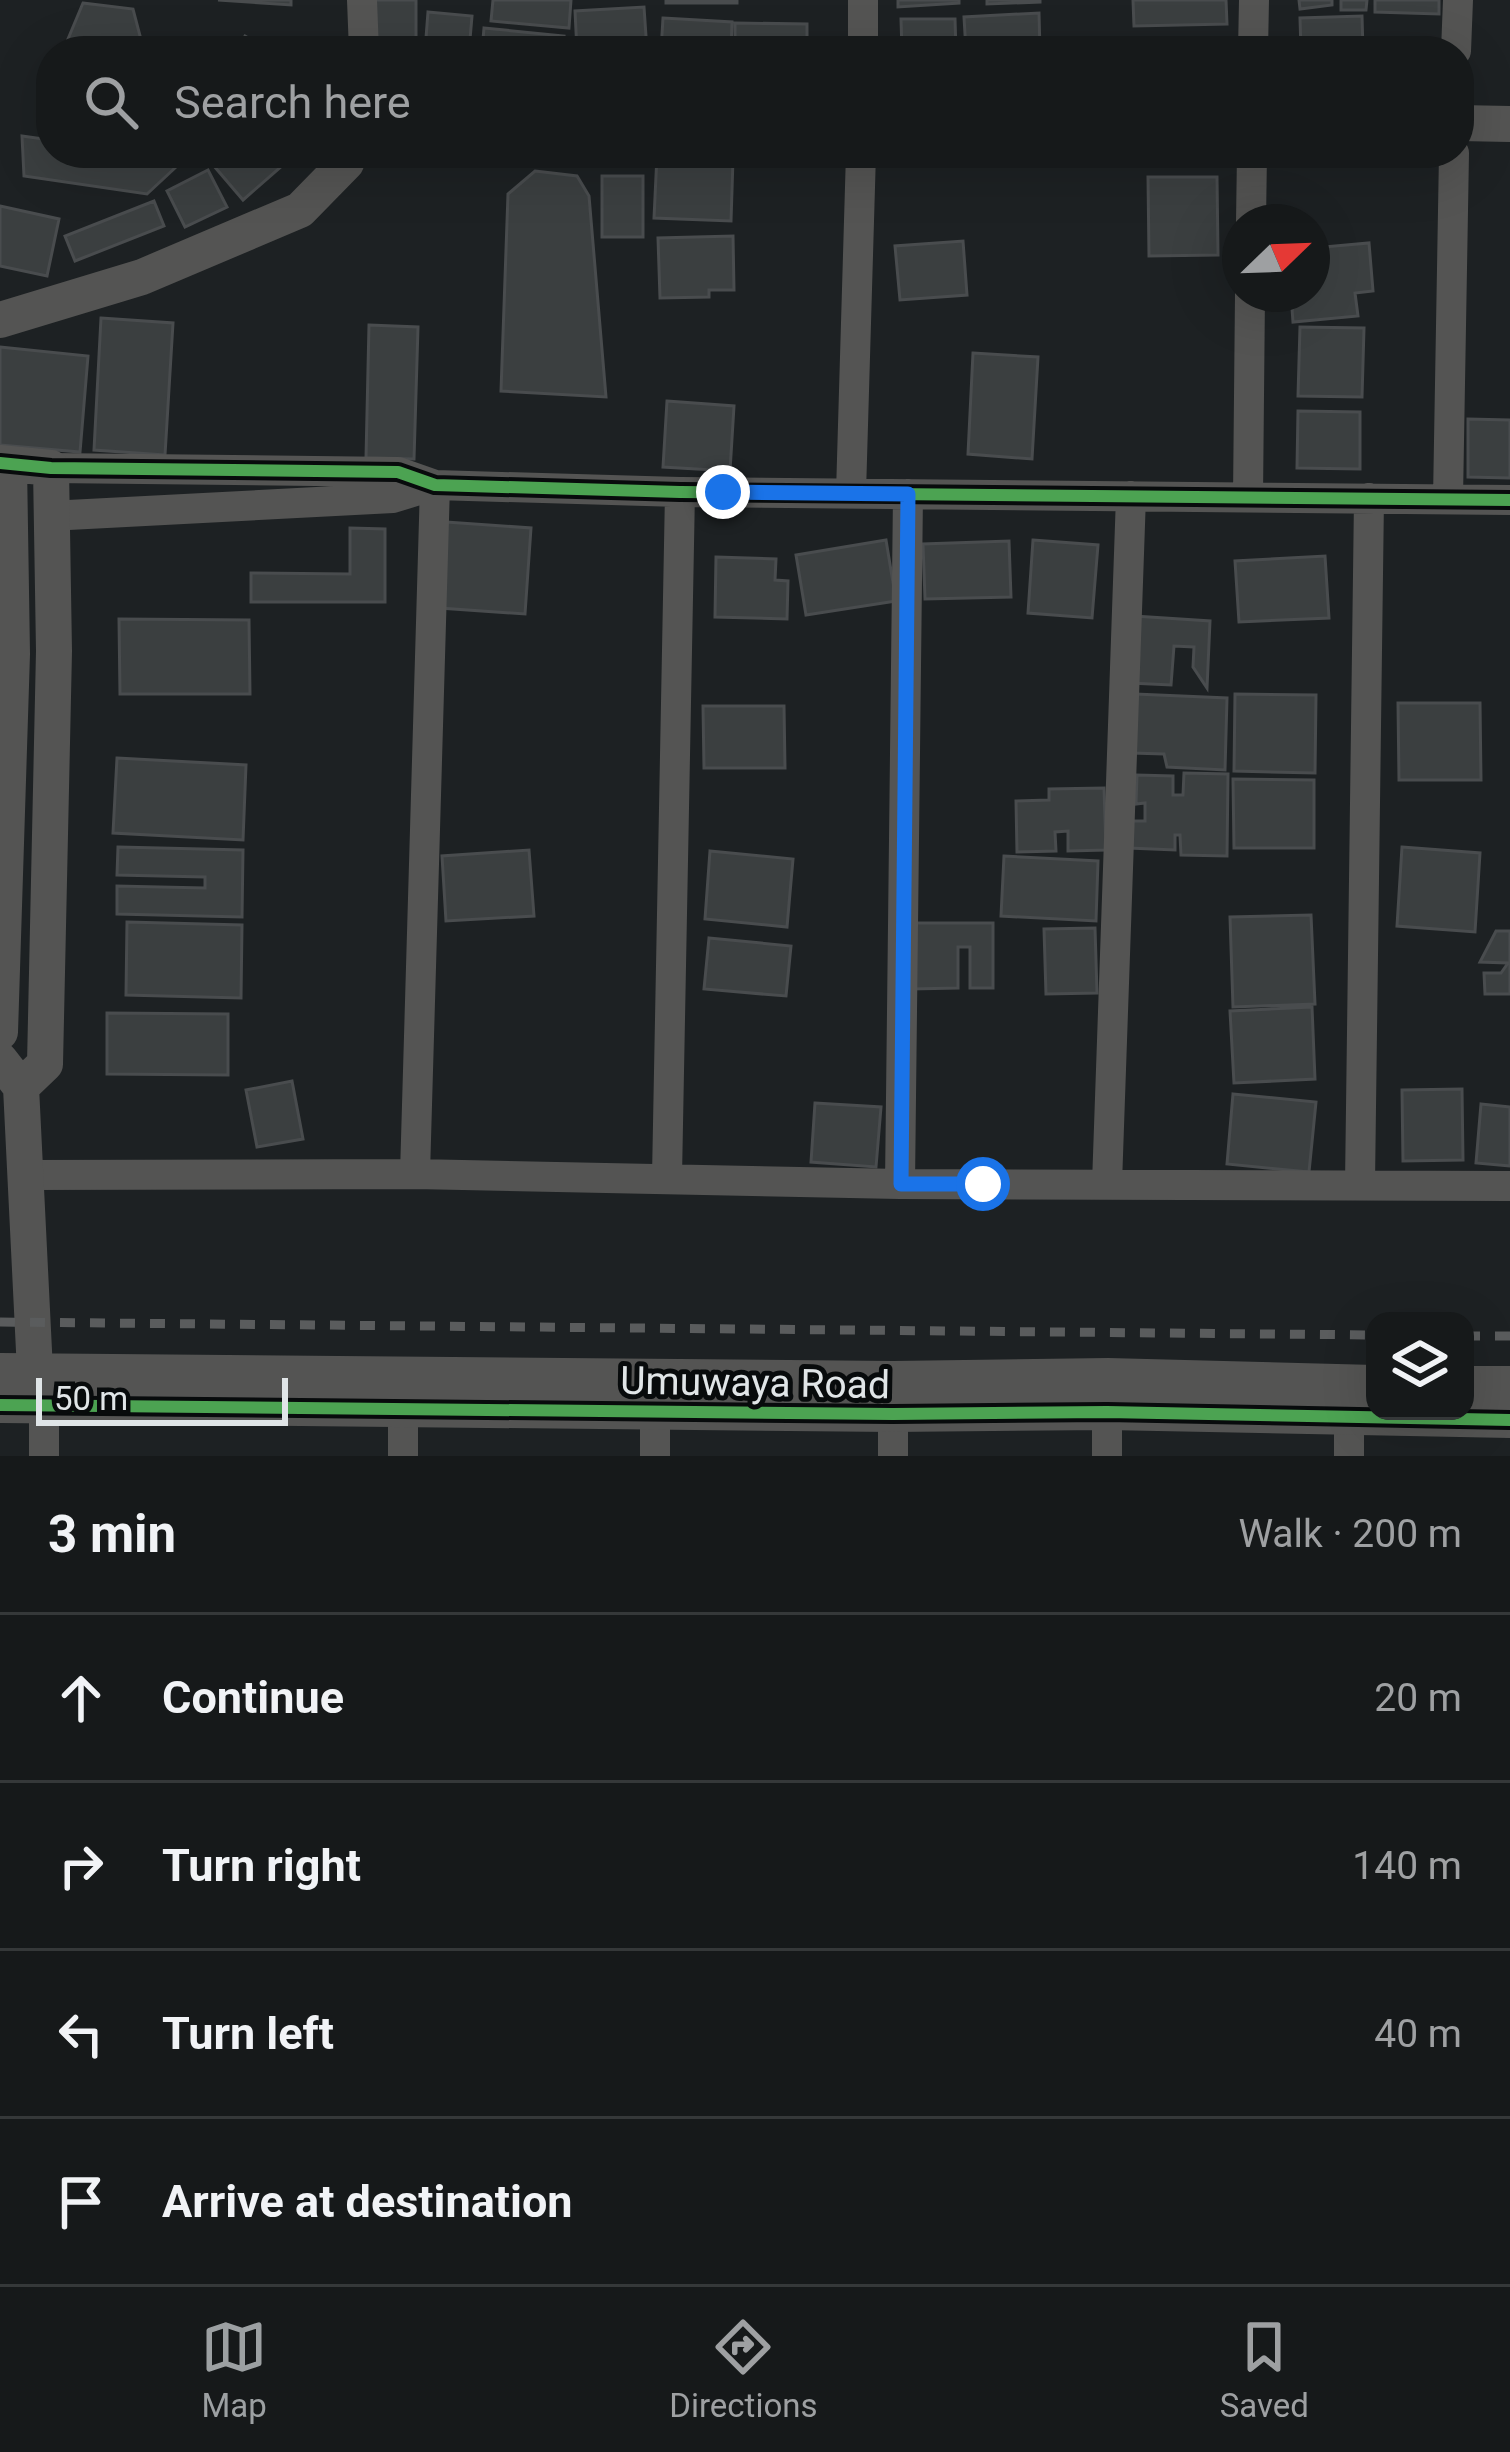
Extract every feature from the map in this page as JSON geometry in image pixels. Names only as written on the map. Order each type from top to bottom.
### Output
[{"type":"street","points":[[362,0],[363,36]]},
{"type":"street","points":[[863,0],[863,36]]},
{"type":"street","points":[[1253,36],[1254,0]]},
{"type":"street","points":[[1457,36],[1458,0]]},
{"type":"street","points":[[1474,124],[1510,124]]},
{"type":"street","points":[[0,320],[142,277],[301,210],[341,168]]},
{"type":"street","points":[[851,493],[861,168]]},
{"type":"street","points":[[1251,204],[1252,168]]},
{"type":"street","points":[[1448,499],[1454,168]]},
{"type":"street","points":[[1248,497],[1250,312]]},
{"type":"street","points":[[0,1032],[5,464],[398,472],[435,485],[680,492],[1510,500]]},
{"type":"street","points":[[44,1456],[26,1383],[28,1175],[11,1073],[45,1064],[54,651],[51,468]]},
{"type":"street","points":[[3,510],[49,516],[393,498],[435,485]]},
{"type":"street","points":[[415,1174],[435,485]]},
{"type":"street","points":[[667,1177],[680,492]]},
{"type":"street","points":[[901,1184],[908,494]]},
{"type":"street","points":[[1107,1184],[1131,496]]},
{"type":"street","points":[[1360,1184],[1369,499]]},
{"type":"street","points":[[28,1175],[415,1174],[901,1184],[1510,1186]]},
{"type":"street","name":"Umuwaya Road","points":[[26,1383],[403,1409],[1108,1376],[1358,1395],[1510,1420]]},
{"type":"street","name":"Umuwaya Road","points":[[0,1405],[26,1383],[656,1394],[893,1414],[1107,1412],[1358,1395]]},
{"type":"street","points":[[1474,1384],[1510,1384]]},
{"type":"street","points":[[655,1456],[656,1394]]},
{"type":"street","points":[[1349,1456],[1358,1395]]},
{"type":"street","points":[[403,1409],[403,1456]]},
{"type":"street","points":[[1107,1412],[1107,1456]]},
{"type":"street","points":[[893,1414],[893,1456]]},
{"type":"building","points":[[218,0],[291,0],[291,5]]},
{"type":"building","points":[[371,0],[416,0],[416,36],[371,36]]},
{"type":"building","points":[[493,0],[571,0],[569,28],[491,21]]},
{"type":"building","points":[[737,0],[737,3],[666,3]]},
{"type":"building","points":[[898,0],[959,0],[959,3],[898,7]]},
{"type":"building","points":[[987,0],[1040,0],[1040,2],[987,4]]},
{"type":"building","points":[[1133,0],[1226,0],[1227,24],[1134,26]]},
{"type":"building","points":[[1299,0],[1332,0],[1332,5],[1300,9]]},
{"type":"building","points":[[1341,0],[1367,0],[1366,10],[1341,10]]},
{"type":"building","points":[[1375,0],[1439,0],[1439,14],[1375,12]]},
{"type":"building","points":[[83,3],[133,9],[140,36],[69,36]]},
{"type":"building","points":[[644,7],[646,36],[576,36],[575,11]]},
{"type":"building","points":[[428,12],[472,16],[470,36],[426,36]]},
{"type":"building","points":[[1039,13],[1040,36],[965,36],[964,17]]},
{"type":"building","points":[[1362,16],[1363,36],[1301,36],[1300,18]]},
{"type":"building","points":[[663,18],[732,22],[732,36],[662,36]]},
{"type":"building","points":[[901,19],[955,19],[956,36],[902,36]]},
{"type":"building","points":[[735,23],[807,24],[807,36],[735,36]]},
{"type":"building","points":[[484,28],[564,36],[483,36]]},
{"type":"building","points":[[22,136],[36,138],[36,168],[175,168],[147,194],[24,176]]},
{"type":"building","points":[[216,168],[280,168],[243,200]]},
{"type":"building","points":[[656,168],[733,168],[731,221],[654,218]]},
{"type":"building","points":[[208,170],[227,207],[185,227],[167,191]]},
{"type":"building","points":[[535,171],[577,176],[589,196],[606,397],[501,391],[508,194]]},
{"type":"building","points":[[602,176],[643,176],[643,237],[602,237]]},
{"type":"building","points":[[1148,177],[1217,177],[1218,255],[1149,256]]},
{"type":"building","points":[[154,201],[164,226],[75,261],[65,236]]},
{"type":"building","points":[[0,206],[59,219],[47,276],[0,266]]},
{"type":"building","points":[[733,236],[734,290],[709,290],[709,297],[660,298],[658,238]]},
{"type":"building","points":[[963,241],[967,295],[900,300],[895,246]]},
{"type":"building","points":[[1369,243],[1373,291],[1355,293],[1358,316],[1293,322],[1292,312],[1330,312],[1330,246]]},
{"type":"building","points":[[101,318],[173,323],[165,455],[94,450]]},
{"type":"building","points":[[369,325],[418,327],[414,459],[366,458]]},
{"type":"building","points":[[1300,327],[1364,328],[1362,397],[1298,396]]},
{"type":"building","points":[[0,347],[88,356],[80,452],[0,445]]},
{"type":"building","points":[[973,353],[1038,357],[1032,459],[968,454]]},
{"type":"building","points":[[667,401],[734,406],[730,471],[663,467]]},
{"type":"building","points":[[1298,411],[1360,412],[1360,469],[1297,468]]},
{"type":"building","points":[[1468,419],[1510,420],[1510,478],[1468,477]]},
{"type":"building","points":[[446,522],[531,528],[525,614],[440,608]]},
{"type":"building","points":[[350,528],[385,529],[385,602],[251,602],[251,573],[350,574]]},
{"type":"building","points":[[886,540],[896,601],[806,615],[796,555]]},
{"type":"building","points":[[1033,540],[1098,545],[1092,618],[1028,613]]},
{"type":"building","points":[[1009,541],[1011,597],[925,599],[923,544]]},
{"type":"building","points":[[1325,556],[1329,618],[1239,622],[1235,561]]},
{"type":"building","points":[[716,557],[776,559],[775,580],[788,581],[787,619],[715,617]]},
{"type":"building","points":[[1134,616],[1210,621],[1207,688],[1193,667],[1194,647],[1174,646],[1171,685],[1130,683]]},
{"type":"building","points":[[119,619],[249,620],[250,694],[120,694]]},
{"type":"building","points":[[1135,694],[1227,698],[1225,770],[1167,767],[1164,754],[1132,753]]},
{"type":"building","points":[[1235,694],[1316,695],[1315,773],[1234,771]]},
{"type":"building","points":[[1398,703],[1480,703],[1481,780],[1399,780]]},
{"type":"building","points":[[703,706],[784,706],[785,768],[704,768]]},
{"type":"building","points":[[117,758],[246,765],[243,840],[113,833]]},
{"type":"building","points":[[1184,773],[1228,774],[1227,856],[1181,855],[1180,835],[1175,835],[1175,850],[1129,848],[1129,821],[1145,821],[1145,803],[1136,804],[1137,775],[1173,776],[1173,795],[1183,795]]},
{"type":"building","points":[[1233,779],[1314,780],[1314,848],[1234,848]]},
{"type":"building","points":[[1104,788],[1106,850],[1068,851],[1068,831],[1055,832],[1056,851],[1017,852],[1016,801],[1049,800],[1049,789]]},
{"type":"building","points":[[118,847],[243,850],[242,917],[117,914],[117,886],[205,888],[205,877],[117,875]]},
{"type":"building","points":[[1402,847],[1480,853],[1475,932],[1397,926]]},
{"type":"building","points":[[529,850],[534,916],[446,921],[442,856]]},
{"type":"building","points":[[710,851],[793,859],[787,927],[705,919]]},
{"type":"building","points":[[1004,856],[1098,861],[1096,921],[1001,916]]},
{"type":"building","points":[[1311,915],[1315,1004],[1233,1007],[1230,917]]},
{"type":"building","points":[[127,922],[242,925],[241,998],[126,995]]},
{"type":"building","points":[[911,923],[993,923],[993,988],[970,988],[970,947],[958,947],[958,988],[911,989]]},
{"type":"building","points":[[1095,928],[1097,993],[1046,994],[1044,929]]},
{"type":"building","points":[[1496,931],[1510,931],[1510,994],[1485,994],[1484,973],[1501,973],[1508,963],[1480,962]]},
{"type":"building","points":[[709,938],[791,946],[786,996],[704,989]]},
{"type":"building","points":[[1312,1007],[1315,1079],[1234,1083],[1230,1011]]},
{"type":"building","points":[[107,1013],[228,1014],[228,1075],[107,1074]]},
{"type":"building","points":[[292,1081],[303,1139],[257,1147],[246,1090]]},
{"type":"building","points":[[1462,1089],[1463,1160],[1403,1161],[1402,1090]]},
{"type":"building","points":[[1233,1094],[1316,1102],[1309,1172],[1227,1164]]},
{"type":"building","points":[[815,1103],[881,1107],[876,1167],[811,1162]]},
{"type":"building","points":[[1481,1104],[1510,1107],[1510,1166],[1476,1163]]},
{"type":"railway","points":[[0,1322],[1366,1335]]},
{"type":"railway","points":[[1474,1336],[1510,1336]]},
{"type":"cycle path","points":[[0,463],[51,468],[398,472],[435,485],[680,492],[1510,500]]},
{"type":"cycle path","points":[[0,1405],[1107,1412],[1510,1420]]},
{"type":"route","points":[[723,492],[908,494],[901,1184],[983,1184]]}]
